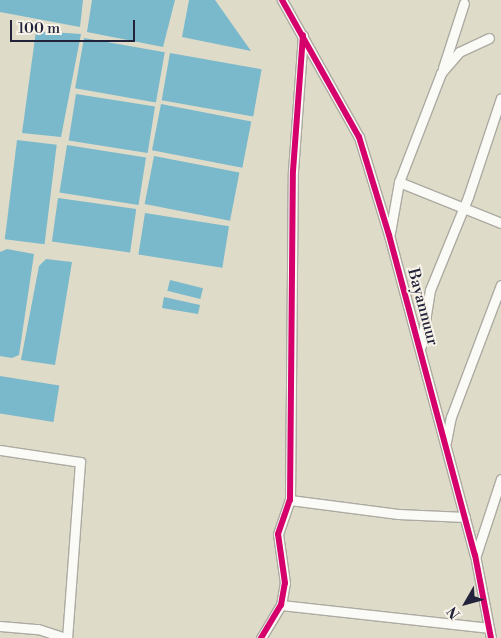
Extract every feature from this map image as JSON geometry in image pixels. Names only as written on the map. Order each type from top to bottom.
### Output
[{"type":"street","name":"Bayannuur","points":[[282,0],[359,137],[390,235],[465,517],[475,555],[491,638]]},
{"type":"street","points":[[390,235],[399,182],[441,74],[464,3]]},
{"type":"street","points":[[261,638],[281,605],[285,583],[278,534],[290,500],[293,171],[303,35]]},
{"type":"street","points":[[441,74],[459,52],[489,38]]},
{"type":"street","points":[[421,352],[430,290],[462,208],[501,98]]},
{"type":"street","points":[[399,182],[501,223]]},
{"type":"street","points":[[446,445],[451,417],[501,285]]},
{"type":"street","points":[[0,450],[80,462],[66,638],[38,629],[0,626]]},
{"type":"street","points":[[475,555],[501,479]]},
{"type":"street","points":[[290,500],[398,514],[465,517]]},
{"type":"street","points":[[281,605],[488,628]]},
{"type":"water","points":[[0,0],[83,0],[80,27],[0,12]]},
{"type":"water","points":[[92,0],[175,0],[163,47],[87,32]]},
{"type":"water","points":[[189,0],[215,0],[251,51],[182,37]]},
{"type":"water","points":[[36,31],[81,34],[61,137],[22,133]]},
{"type":"water","points":[[84,38],[165,52],[156,102],[75,88]]},
{"type":"water","points":[[170,53],[262,69],[253,116],[162,100]]},
{"type":"water","points":[[76,94],[155,107],[148,153],[69,140]]},
{"type":"water","points":[[161,104],[251,122],[242,168],[152,150]]},
{"type":"water","points":[[17,140],[57,145],[45,244],[5,239]]},
{"type":"water","points":[[67,145],[146,158],[139,205],[59,192]]},
{"type":"water","points":[[154,156],[239,173],[230,221],[145,204]]},
{"type":"water","points":[[58,198],[136,209],[130,253],[52,242]]},
{"type":"water","points":[[145,213],[229,226],[222,268],[138,254]]},
{"type":"water","points":[[7,249],[34,254],[19,355],[12,358],[0,356],[0,252]]},
{"type":"water","points":[[46,259],[72,262],[55,365],[21,360],[39,266]]},
{"type":"water","points":[[170,280],[203,288],[200,299],[167,291]]},
{"type":"water","points":[[164,297],[200,305],[198,314],[162,308]]},
{"type":"water","points":[[0,376],[59,385],[53,422],[0,413]]},
{"type":"cycle path","points":[[282,0],[359,137],[389,235],[475,555],[491,638]]},
{"type":"cycle path","points":[[261,638],[281,605],[285,583],[278,534],[290,500],[293,171],[303,35]]}]
